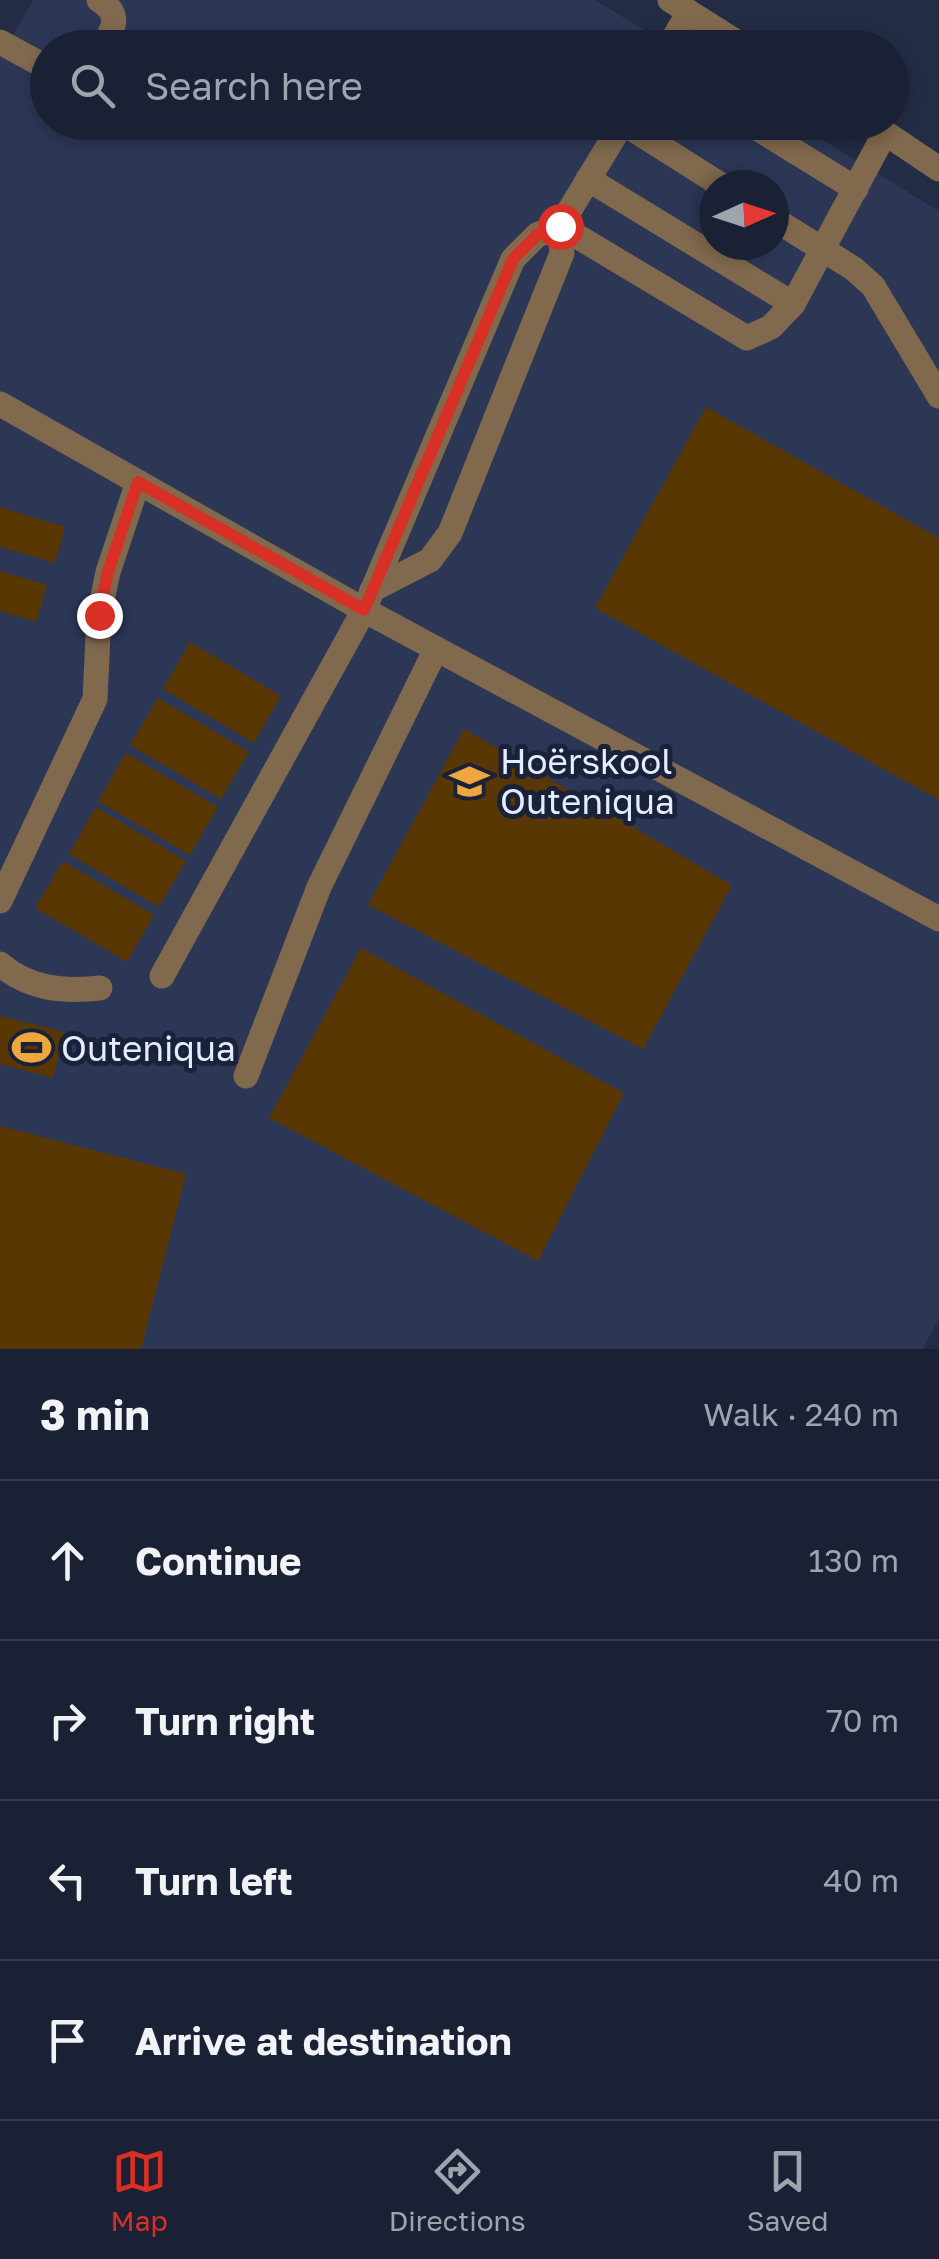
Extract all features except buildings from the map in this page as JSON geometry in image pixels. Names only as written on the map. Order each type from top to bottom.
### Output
[{"type":"street","points":[[99,0],[115,16],[112,30]]},
{"type":"street","points":[[680,6],[718,30]]},
{"type":"street","points":[[0,42],[30,58]]},
{"type":"street","points":[[368,600],[430,560],[450,533],[562,252],[560,226],[613,140]]},
{"type":"street","points":[[650,140],[699,171]]},
{"type":"street","points":[[776,140],[856,189]]},
{"type":"street","points":[[560,226],[747,338],[771,327],[793,304],[856,189],[873,140]]},
{"type":"street","points":[[895,140],[939,169]]},
{"type":"street","points":[[900,140],[939,161]]},
{"type":"street","points":[[588,180],[793,304]]},
{"type":"street","points":[[162,976],[368,600],[513,259],[537,235],[560,226]]},
{"type":"street","points":[[789,229],[854,269],[873,286],[939,396]]},
{"type":"street","points":[[0,404],[138,482],[368,600],[436,649],[939,919]]},
{"type":"street","points":[[0,901],[95,700],[99,615],[108,572],[138,482]]},
{"type":"street","points":[[246,1076],[319,887],[436,649]]},
{"type":"street","points":[[0,964],[12,974],[48,988],[100,988]]},
{"type":"shaded area","name":"Hoërskool Outeniqua","points":[[33,0],[595,0],[644,30],[30,30],[30,140],[823,140],[939,211],[939,1318],[923,1349],[0,1349],[0,58]]},
{"type":"shaded area","points":[[706,407],[939,538],[939,800],[595,608]]},
{"type":"shaded area","points":[[0,507],[65,527],[55,563],[0,547]]},
{"type":"shaded area","points":[[0,571],[47,585],[36,622],[0,611]]},
{"type":"shaded area","points":[[190,642],[281,696],[254,743],[163,689]]},
{"type":"shaded area","points":[[158,698],[249,752],[221,799],[130,745]]},
{"type":"shaded area","points":[[464,729],[732,885],[643,1049],[368,905]]},
{"type":"shaded area","points":[[126,753],[218,807],[190,855],[98,801]]},
{"type":"shaded area","points":[[96,807],[186,861],[159,907],[69,854]]},
{"type":"shaded area","points":[[63,861],[154,915],[127,962],[35,908]]},
{"type":"shaded area","points":[[361,948],[624,1093],[538,1261],[269,1118]]},
{"type":"shaded area","name":"Outeniqua","points":[[0,1016],[65,1032],[53,1078],[0,1064]]},
{"type":"shaded area","points":[[0,1126],[186,1174],[141,1349],[0,1349]]},
{"type":"place","name":"Hoërskool Outeniqua","points":[[470,781]]},
{"type":"place","name":"Outeniqua","points":[[31,1048]]},
{"type":"route","points":[[99,615],[108,572],[138,482],[364,610],[513,259],[537,235],[560,226]]}]
